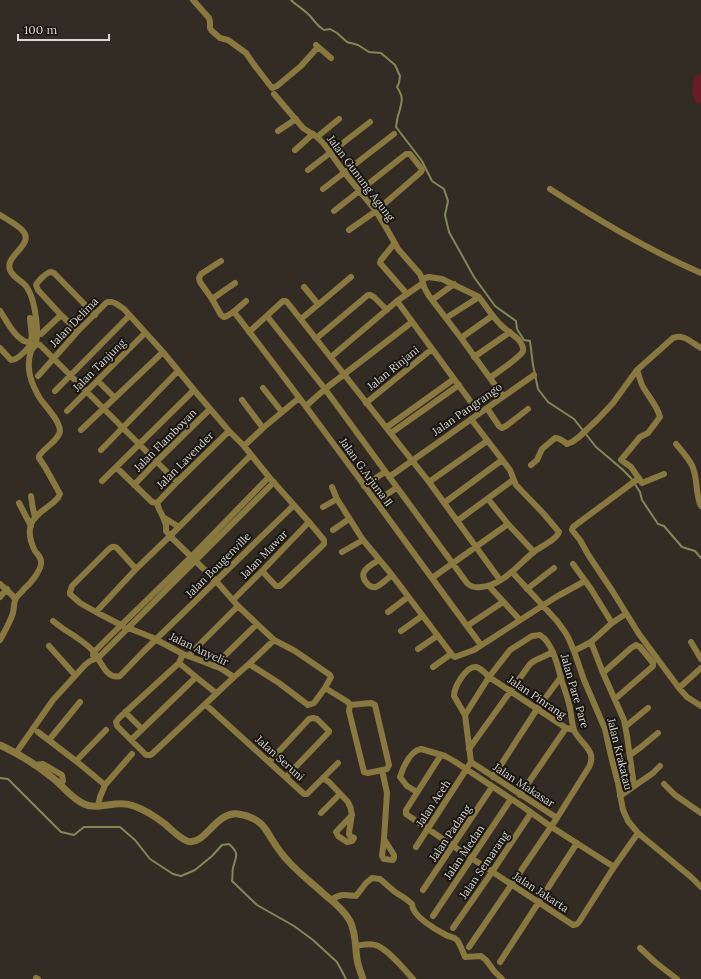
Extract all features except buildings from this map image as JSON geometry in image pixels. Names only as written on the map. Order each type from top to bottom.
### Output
[{"type":"street","name":"Jalan Gunung Agung","points":[[193,0],[209,18],[210,28],[212,31],[220,38],[228,40],[246,53],[303,128],[315,136],[331,153],[344,172],[376,211],[394,244],[418,271],[425,290],[503,396]]},
{"type":"street","points":[[274,91],[301,66],[317,46],[331,58]]},
{"type":"street","points":[[278,131],[296,119]]},
{"type":"street","points":[[295,150],[339,119]]},
{"type":"street","points":[[308,170],[370,122]]},
{"type":"street","points":[[323,189],[394,134]]},
{"type":"street","points":[[334,211],[406,154],[410,154],[421,168],[421,172],[376,211],[349,230]]},
{"type":"street","points":[[550,189],[599,220],[642,244],[675,262],[701,273]]},
{"type":"street","points":[[0,215],[20,228],[26,236],[26,240],[9,265],[10,270],[24,284],[30,293],[37,328],[29,361],[32,382],[38,395],[57,421],[60,429],[57,437],[41,452],[38,457],[47,470],[60,496],[57,500],[41,511],[35,517],[30,526]]},
{"type":"street","points":[[394,244],[380,263],[407,294]]},
{"type":"street","points":[[221,261],[201,274],[199,277],[200,282],[221,315],[224,317],[234,312],[246,301]]},
{"type":"street","points":[[78,331],[38,290],[36,287],[38,282],[50,272],[54,273],[94,314]]},
{"type":"street","points":[[301,320],[351,277]]},
{"type":"street","points":[[331,357],[422,281],[429,277],[437,278],[454,284],[479,297],[500,325],[510,332],[521,344],[523,352],[490,378]]},
{"type":"street","points":[[212,299],[235,283]]},
{"type":"street","points":[[432,300],[454,284]]},
{"type":"street","points":[[304,287],[318,304]]},
{"type":"street","points":[[315,338],[368,295],[373,296],[387,310]]},
{"type":"street","points":[[446,318],[479,297]]},
{"type":"street","points":[[249,332],[283,301],[287,302],[345,374],[366,403],[387,427],[500,580]]},
{"type":"street","points":[[398,301],[479,413]]},
{"type":"street","name":"Jalan Delima","points":[[38,376],[94,314],[108,302],[115,303],[124,309],[129,316]]},
{"type":"street","points":[[0,311],[18,337],[25,341],[40,345],[177,482]]},
{"type":"street","name":"Jalan G.Arjuna ll","points":[[234,312],[306,406],[481,645]]},
{"type":"street","points":[[41,334],[62,315]]},
{"type":"street","points":[[55,391],[129,316],[163,352],[210,409],[244,446],[324,540],[324,544],[280,586],[276,586],[262,572]]},
{"type":"street","points":[[267,316],[325,389],[452,564],[469,586],[475,587],[489,586],[500,580],[512,572],[534,552],[557,536],[559,532],[518,487],[513,480],[510,470],[471,419]]},
{"type":"street","points":[[461,338],[492,316]]},
{"type":"street","points":[[30,318],[34,343]]},
{"type":"street","points":[[306,406],[325,389],[412,322]]},
{"type":"street","points":[[474,357],[510,332]]},
{"type":"street","name":"Jalan Tanjung","points":[[67,411],[98,382],[145,333]]},
{"type":"street","points":[[531,465],[537,460],[542,449],[555,438],[561,439],[567,444],[572,442],[584,432],[613,403],[637,370],[675,337],[680,336],[685,338],[701,348]]},
{"type":"street","points":[[0,348],[12,361],[23,354],[34,343]]},
{"type":"street","name":"Jalan Rinjani","points":[[366,403],[432,349]]},
{"type":"street","points":[[81,430],[163,352]]},
{"type":"street","points":[[637,370],[642,384],[660,417],[648,433],[640,437],[621,459],[621,461],[632,467],[643,483],[664,474]]},
{"type":"street","points":[[102,450],[178,371]]},
{"type":"street","name":"Jalan Pangrango","points":[[364,486],[412,460],[534,375]]},
{"type":"street","points":[[387,427],[454,379]]},
{"type":"street","points":[[98,382],[115,398]]},
{"type":"street","points":[[391,433],[459,385]]},
{"type":"street","points":[[263,388],[282,412]]},
{"type":"street","points":[[102,481],[194,390]]},
{"type":"street","points":[[244,446],[263,428],[300,398]]},
{"type":"street","points":[[242,400],[263,428]]},
{"type":"street","points":[[423,402],[428,408]]},
{"type":"street","points":[[487,408],[502,428],[528,409]]},
{"type":"street","name":"Jalan Flamboyan","points":[[134,485],[210,409]]},
{"type":"street","name":"Jalan Lavender","points":[[157,503],[229,431]]},
{"type":"street","points":[[429,482],[487,441]]},
{"type":"street","points":[[676,444],[693,467],[698,480],[698,500],[701,506]]},
{"type":"street","points":[[96,612],[136,569],[251,455]]},
{"type":"street","points":[[444,503],[502,460]]},
{"type":"street","points":[[116,468],[152,502],[157,503],[166,525],[166,531],[216,581],[238,606],[274,640],[295,651],[331,677],[314,703],[308,705],[279,683],[249,664]]},
{"type":"street","points":[[243,509],[269,477]]},
{"type":"street","points":[[639,478],[573,527],[572,530],[582,542],[589,556],[639,634],[679,688],[688,697],[701,706]]},
{"type":"street","points":[[457,521],[513,480]]},
{"type":"street","points":[[96,655],[128,628],[153,604],[170,582],[243,509],[274,482]]},
{"type":"street","points":[[332,487],[337,498],[363,540],[451,654],[455,657],[469,652],[481,645],[542,606],[585,581]]},
{"type":"street","points":[[376,502],[396,488]]},
{"type":"street","points":[[31,496],[32,509],[35,517]]},
{"type":"street","points":[[323,507],[337,498]]},
{"type":"street","points":[[488,499],[508,524],[534,552]]},
{"type":"street","points":[[0,640],[13,612],[15,599],[32,581],[40,567],[41,560],[32,544],[30,526],[19,503]]},
{"type":"street","name":"Jalan Bougenville","points":[[96,655],[109,674],[118,677],[122,674],[294,505]]},
{"type":"street","points":[[163,517],[179,528]]},
{"type":"street","points":[[333,530],[350,519]]},
{"type":"street","name":"Jalan Mawar","points":[[233,600],[262,572],[309,522]]},
{"type":"street","points":[[432,578],[508,524]]},
{"type":"street","points":[[342,552],[363,540]]},
{"type":"street","name":"Jalan Anyelir","points":[[136,569],[117,548],[113,547],[109,549],[79,578],[71,589],[70,594],[80,603],[128,628],[156,640],[182,658],[214,666],[228,672],[230,680],[274,640]]},
{"type":"street","points":[[379,560],[364,572],[364,577],[367,583],[371,587],[375,587],[392,576]]},
{"type":"street","points":[[573,564],[596,596],[612,623]]},
{"type":"street","points":[[527,590],[554,568]]},
{"type":"street","name":"Jalan Krakatau","points":[[512,572],[565,632],[574,651],[584,680],[605,729],[626,817],[638,833],[701,886]]},
{"type":"street","points":[[16,753],[54,700],[75,675],[96,655],[122,625],[148,599],[170,582]]},
{"type":"street","points":[[0,584],[15,599]]},
{"type":"street","points":[[489,586],[520,620]]},
{"type":"street","points":[[0,597],[6,589]]},
{"type":"street","points":[[388,612],[408,598]]},
{"type":"street","points":[[148,599],[153,604]]},
{"type":"street","points":[[467,626],[503,602]]},
{"type":"street","points":[[230,680],[150,755],[144,754],[116,724],[118,719],[238,606]]},
{"type":"street","points":[[574,651],[591,642],[612,623],[624,615]]},
{"type":"street","points":[[401,631],[422,616]]},
{"type":"street","points":[[53,621],[86,644],[96,655]]},
{"type":"street","points":[[214,666],[257,624]]},
{"type":"street","name":"Jalan Pare Pare","points":[[489,677],[513,648],[532,636],[540,635],[544,638],[553,652],[569,706],[574,730],[587,747],[592,758],[589,767],[557,818]]},
{"type":"street","points":[[418,649],[437,636]]},
{"type":"street","points":[[591,642],[626,726],[634,786]]},
{"type":"street","points":[[691,642],[701,659]]},
{"type":"street","points":[[603,673],[636,645],[640,647],[654,664],[615,699]]},
{"type":"street","points":[[49,646],[75,675]]},
{"type":"street","points":[[469,749],[530,664],[553,652]]},
{"type":"street","points":[[434,667],[451,654]]},
{"type":"street","points":[[182,658],[196,677],[216,694]]},
{"type":"street","name":"Jalan Pinrang","points":[[465,715],[454,696],[455,690],[468,669],[476,667],[566,728],[574,730]]},
{"type":"street","points":[[679,688],[701,668]]},
{"type":"street","points":[[131,740],[196,677]]},
{"type":"street","points":[[467,770],[471,762],[465,715],[489,677]]},
{"type":"street","points":[[493,777],[537,709],[561,677]]},
{"type":"street","points":[[325,688],[348,702],[350,705]]},
{"type":"street","points":[[48,740],[80,702]]},
{"type":"street","points":[[371,703],[375,705],[389,765],[387,769],[366,773],[364,772],[349,712],[350,705],[371,703]]},
{"type":"street","name":"Jalan Seruni","points":[[204,704],[304,794],[306,794],[323,778]]},
{"type":"street","points":[[626,726],[648,708]]},
{"type":"street","points":[[126,712],[142,730]]},
{"type":"street","points":[[269,762],[309,719],[313,718],[318,721],[329,732],[286,777]]},
{"type":"street","points":[[520,794],[566,728]]},
{"type":"street","points":[[76,761],[106,730]]},
{"type":"street","points":[[38,732],[105,785]]},
{"type":"street","points":[[630,755],[658,733]]},
{"type":"street","points":[[0,745],[16,753],[50,775],[69,794],[84,804],[98,806],[115,803],[134,806],[158,819],[185,840],[190,842],[200,839],[227,815],[237,814],[257,821],[263,826],[290,863],[341,909],[349,919],[355,932],[358,963],[364,979]]},
{"type":"street","name":"Jalan Makasar","points":[[418,792],[407,786],[400,778],[400,775],[414,751],[421,749],[445,756],[614,867]]},
{"type":"street","points":[[98,806],[105,785],[132,754]]},
{"type":"street","points":[[418,792],[441,755]]},
{"type":"street","name":"Jalan Makasar","points":[[471,762],[557,818],[550,826]]},
{"type":"street","points":[[338,763],[323,778],[329,782],[348,802],[352,815]]},
{"type":"street","points":[[620,796],[643,781],[660,766]]},
{"type":"street","points":[[382,770],[387,793],[384,839]]},
{"type":"street","name":"Jalan Aceh","points":[[416,847],[467,770]]},
{"type":"street","points":[[664,784],[675,795],[701,812]]},
{"type":"street","name":"Jalan Padang","points":[[423,890],[492,787]]},
{"type":"street","name":"Jalan Jakarta","points":[[418,792],[406,810],[408,816],[538,903],[575,925],[579,922],[614,867],[638,833]]},
{"type":"street","points":[[321,813],[340,794]]},
{"type":"street","name":"Jalan Medan","points":[[433,916],[511,799]]},
{"type":"street","name":"Jalan Semarang","points":[[453,928],[531,813]]},
{"type":"street","points":[[469,947],[550,826]]},
{"type":"street","points":[[500,962],[577,843]]},
{"type":"street","points":[[331,900],[345,894],[356,896],[372,878],[380,879],[394,892],[412,904],[412,909],[422,920],[444,934],[454,937],[465,957],[481,956],[502,979]]},
{"type":"street","points":[[356,946],[370,944],[380,947],[398,962],[413,979]]},
{"type":"street","points":[[640,948],[677,979]]},
{"type":"shaded area","points":[[701,73],[701,102],[696,104],[692,92],[694,77]]},
{"type":"waterway","points":[[291,0],[309,15],[322,29],[330,29],[347,42],[358,45],[369,52],[381,53],[395,65],[400,76],[397,87],[401,94],[402,100],[396,127],[422,161],[432,181],[444,189],[448,201],[445,215],[449,232],[474,277],[495,306],[516,321],[517,329],[524,340],[530,341],[538,389],[548,402],[574,419],[596,447],[631,478],[640,492],[642,500],[658,524],[664,526],[682,547],[695,551],[701,558]]},
{"type":"waterway","points":[[0,778],[8,779],[61,832],[74,835],[84,827],[120,827],[135,840],[150,859],[173,874],[181,876],[195,870],[212,856],[222,845],[229,844],[236,853],[232,881],[257,905],[294,926],[313,940],[337,962],[346,979]]}]
